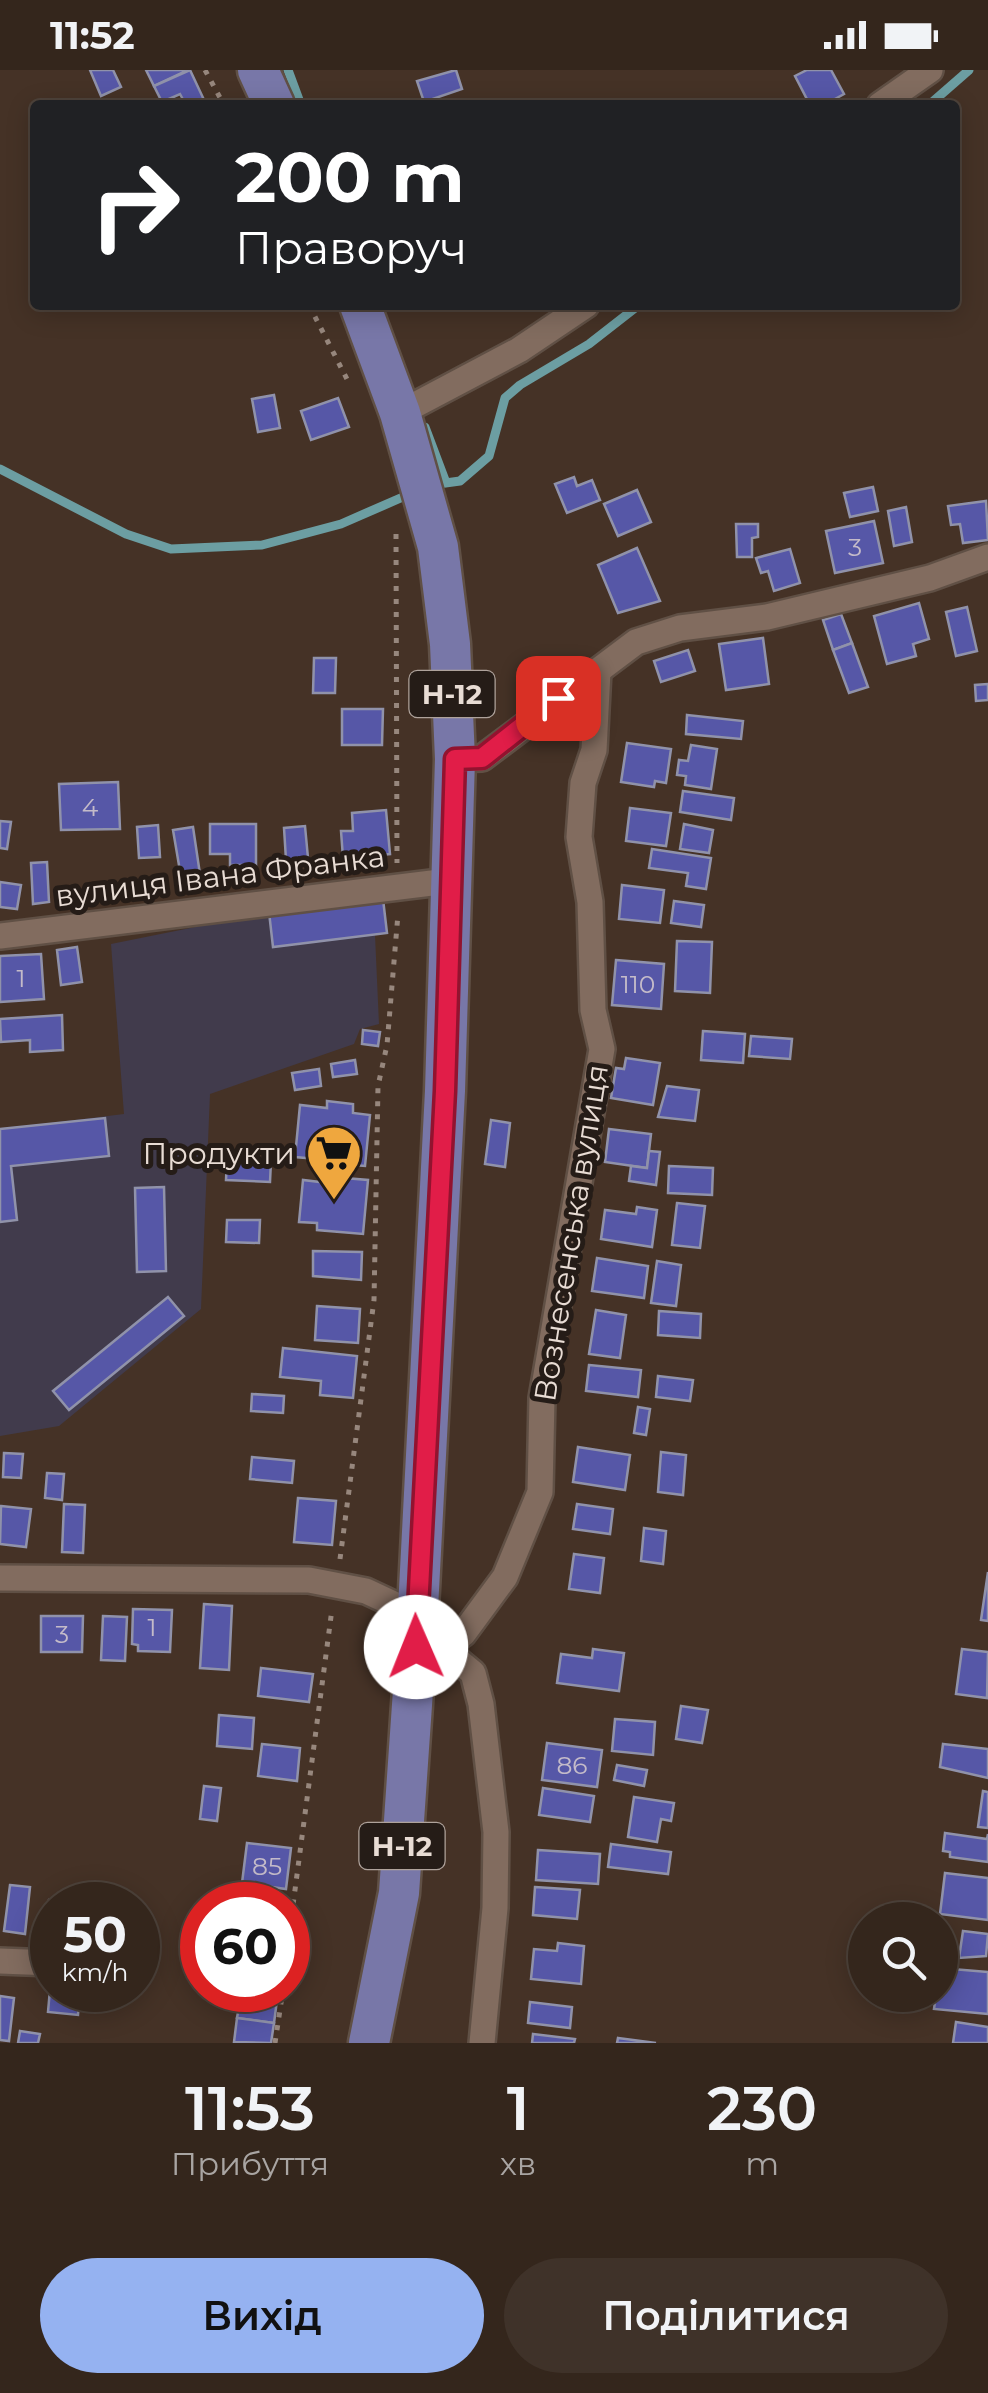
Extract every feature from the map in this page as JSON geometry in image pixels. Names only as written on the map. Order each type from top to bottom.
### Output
[{"type":"main road","points":[[258,70],[272,100]]},
{"type":"main road","name":"Н-12","points":[[362,310],[400,413],[438,547],[450,644],[455,759],[425,1636],[399,1893],[369,2043]]},
{"type":"street","points":[[887,100],[930,70]]},
{"type":"street","points":[[400,413],[519,350],[579,310]]},
{"type":"street","points":[[455,759],[482,758],[636,642],[680,628],[767,617],[930,578],[988,557]]},
{"type":"street","name":"Вознесенська вулиця","points":[[425,1636],[463,1634],[505,1577],[540,1492],[542,1398],[602,1049],[592,1010],[590,902],[580,836],[584,782],[594,750],[598,671]]},
{"type":"street","name":"вулиця Івана Франка","points":[[0,936],[448,881]]},
{"type":"street","points":[[0,1578],[309,1580],[366,1591],[473,1673],[482,1704],[496,1832],[495,1908],[482,2043]]},
{"type":"street","points":[[0,1960],[30,1961]]},
{"type":"path","points":[[205,70],[221,100]]},
{"type":"path","points":[[312,310],[350,386]]},
{"type":"path","points":[[296,1882],[374,1300],[378,1086],[398,934],[395,518]]},
{"type":"path","points":[[274,2043],[279,2012]]},
{"type":"shaded area","points":[[383,899],[387,933],[375,935],[379,1024],[360,1029],[354,1044],[210,1094],[201,1309],[59,1426],[0,1436],[0,1129],[124,1114],[111,944],[269,912]]},
{"type":"building","points":[[90,70],[113,70],[121,87],[101,96]]},
{"type":"building","points":[[146,70],[188,70],[154,86]]},
{"type":"building","points":[[190,70],[204,100],[183,100],[180,94],[161,100],[154,86]]},
{"type":"building","points":[[456,70],[462,89],[423,100],[417,81]]},
{"type":"building","points":[[807,70],[831,70],[844,94],[833,100],[807,100],[795,76]]},
{"type":"building","points":[[274,395],[280,428],[258,432],[252,399]]},
{"type":"building","points":[[338,398],[349,427],[311,440],[301,411]]},
{"type":"building","points":[[574,477],[577,486],[592,480],[600,500],[567,513],[555,484]]},
{"type":"building","points":[[873,487],[878,511],[850,517],[844,493]]},
{"type":"building","points":[[637,490],[651,522],[618,536],[604,504]]},
{"type":"building","points":[[986,501],[988,540],[963,543],[960,524],[951,525],[948,506]]},
{"type":"building","points":[[906,507],[912,542],[894,546],[888,511]]},
{"type":"building","points":[[874,521],[883,563],[835,573],[826,531]]},
{"type":"building","points":[[736,524],[758,524],[758,537],[752,538],[752,557],[737,557]]},
{"type":"building","points":[[637,548],[660,601],[618,613],[598,565]]},
{"type":"building","points":[[790,549],[800,583],[774,591],[768,571],[761,573],[756,558]]},
{"type":"building","points":[[919,603],[929,639],[913,644],[916,656],[887,664],[874,616]]},
{"type":"building","points":[[967,607],[977,651],[956,656],[946,612]]},
{"type":"building","points":[[841,614],[852,643],[833,650],[823,620]]},
{"type":"building","points":[[763,638],[769,684],[726,690],[719,644]]},
{"type":"building","points":[[852,643],[868,687],[849,693],[833,650]]},
{"type":"building","points":[[688,650],[695,671],[661,682],[654,661]]},
{"type":"building","points":[[314,658],[336,658],[335,693],[313,693]]},
{"type":"building","points":[[988,684],[988,700],[976,701],[975,685]]},
{"type":"building","points":[[342,709],[383,709],[382,745],[342,745]]},
{"type":"building","points":[[687,715],[743,721],[741,739],[686,734]]},
{"type":"building","points":[[627,743],[671,749],[666,783],[655,781],[654,787],[621,782]]},
{"type":"building","points":[[691,745],[717,749],[711,789],[685,785],[686,776],[677,775],[679,760],[688,761]]},
{"type":"building","points":[[118,782],[120,829],[61,830],[59,784]]},
{"type":"building","points":[[683,791],[734,798],[731,820],[680,812]]},
{"type":"building","points":[[630,808],[671,813],[666,846],[626,841]]},
{"type":"building","points":[[386,810],[390,854],[343,858],[341,831],[353,831],[352,813]]},
{"type":"building","points":[[0,821],[11,822],[7,849],[0,848]]},
{"type":"building","points":[[210,824],[256,824],[256,865],[230,865],[230,854],[210,854]]},
{"type":"building","points":[[684,824],[713,830],[709,853],[680,849]]},
{"type":"building","points":[[158,825],[160,857],[139,858],[137,827]]},
{"type":"building","points":[[305,826],[308,858],[286,860],[284,828]]},
{"type":"building","points":[[193,827],[201,881],[182,883],[173,830]]},
{"type":"building","points":[[652,849],[711,858],[706,889],[686,886],[688,873],[649,868]]},
{"type":"building","points":[[47,862],[49,902],[33,904],[31,863]]},
{"type":"building","points":[[0,882],[21,885],[17,909],[0,907]]},
{"type":"building","points":[[622,885],[664,890],[660,923],[619,919]]},
{"type":"building","points":[[383,899],[387,933],[273,947],[269,912]]},
{"type":"building","points":[[674,901],[704,905],[701,927],[671,923]]},
{"type":"building","points":[[677,941],[712,942],[710,993],[675,991]]},
{"type":"building","points":[[77,947],[82,982],[61,985],[57,950]]},
{"type":"building","points":[[41,954],[44,999],[0,1002],[0,956]]},
{"type":"building","points":[[616,960],[664,964],[661,1009],[612,1005]]},
{"type":"building","points":[[62,1015],[63,1050],[30,1052],[30,1040],[1,1042],[0,1019]]},
{"type":"building","points":[[363,1030],[380,1032],[378,1046],[362,1044]]},
{"type":"building","points":[[703,1031],[745,1034],[743,1063],[701,1060]]},
{"type":"building","points":[[751,1036],[792,1039],[790,1059],[749,1056]]},
{"type":"building","points":[[626,1058],[660,1063],[653,1105],[611,1098],[616,1068],[624,1069]]},
{"type":"building","points":[[355,1060],[357,1074],[333,1077],[331,1064]]},
{"type":"building","points":[[319,1069],[321,1086],[295,1090],[292,1073]]},
{"type":"building","points":[[667,1086],[699,1090],[695,1121],[658,1117]]},
{"type":"building","points":[[327,1101],[353,1104],[353,1113],[370,1115],[365,1166],[341,1164],[343,1145],[319,1143],[317,1159],[295,1157],[300,1105],[327,1108]]},
{"type":"building","points":[[105,1118],[109,1156],[11,1166],[17,1220],[0,1222],[0,1129]]},
{"type":"building","points":[[491,1120],[510,1123],[505,1167],[485,1164]]},
{"type":"building","points":[[609,1129],[651,1134],[647,1168],[605,1162]]},
{"type":"building","points":[[649,1151],[660,1152],[656,1185],[629,1181],[631,1166],[647,1168]]},
{"type":"building","points":[[227,1159],[271,1161],[270,1182],[226,1180]]},
{"type":"building","points":[[669,1166],[713,1168],[712,1195],[668,1193]]},
{"type":"building","name":"Продукти","points":[[320,1176],[368,1180],[363,1234],[317,1230],[317,1223],[299,1222],[303,1180],[320,1182]]},
{"type":"building","points":[[164,1187],[166,1271],[137,1272],[135,1188]]},
{"type":"building","points":[[677,1203],[705,1206],[700,1248],[672,1245]]},
{"type":"building","points":[[637,1207],[657,1210],[652,1247],[601,1239],[605,1210],[636,1214]]},
{"type":"building","points":[[227,1220],[260,1220],[259,1243],[226,1242]]},
{"type":"building","points":[[313,1251],[362,1252],[361,1280],[313,1276]]},
{"type":"building","points":[[597,1258],[648,1266],[644,1298],[592,1291]]},
{"type":"building","points":[[657,1261],[681,1265],[676,1306],[651,1303]]},
{"type":"building","points":[[168,1297],[184,1316],[69,1410],[53,1391]]},
{"type":"building","points":[[317,1306],[360,1309],[358,1343],[315,1340]]},
{"type":"building","points":[[596,1310],[626,1315],[620,1358],[589,1354]]},
{"type":"building","points":[[659,1311],[701,1314],[700,1338],[658,1335]]},
{"type":"building","points":[[283,1348],[357,1356],[353,1398],[320,1395],[321,1381],[280,1377]]},
{"type":"building","points":[[589,1365],[641,1370],[638,1397],[586,1391]]},
{"type":"building","points":[[658,1376],[693,1380],[690,1401],[656,1397]]},
{"type":"building","points":[[252,1394],[284,1396],[283,1413],[251,1411]]},
{"type":"building","points":[[638,1407],[650,1409],[646,1435],[634,1433]]},
{"type":"building","points":[[578,1447],[630,1455],[625,1490],[573,1482]]},
{"type":"building","points":[[661,1452],[686,1455],[683,1495],[658,1492]]},
{"type":"building","points":[[4,1453],[23,1454],[21,1478],[3,1477]]},
{"type":"building","points":[[252,1457],[294,1461],[292,1483],[250,1479]]},
{"type":"building","points":[[47,1473],[64,1474],[62,1500],[45,1498]]},
{"type":"building","points":[[298,1498],[336,1501],[332,1545],[294,1542]]},
{"type":"building","points":[[64,1504],[85,1505],[83,1553],[62,1552]]},
{"type":"building","points":[[577,1504],[613,1509],[610,1534],[573,1529]]},
{"type":"building","points":[[1,1506],[31,1509],[26,1547],[0,1544]]},
{"type":"building","points":[[644,1528],[666,1531],[663,1564],[641,1561]]},
{"type":"building","points":[[574,1554],[604,1558],[600,1593],[569,1589]]},
{"type":"building","points":[[988,1572],[988,1621],[981,1620]]},
{"type":"building","points":[[204,1604],[232,1606],[229,1670],[200,1668]]},
{"type":"building","points":[[133,1609],[172,1610],[170,1652],[138,1651],[138,1645],[132,1644]]},
{"type":"building","points":[[41,1616],[83,1616],[82,1652],[41,1652]]},
{"type":"building","points":[[103,1616],[127,1617],[125,1661],[101,1660]]},
{"type":"building","points":[[593,1649],[624,1653],[619,1691],[557,1683],[561,1654],[592,1658]]},
{"type":"building","points":[[962,1649],[988,1652],[987,1698],[956,1694]]},
{"type":"building","points":[[261,1668],[313,1674],[309,1702],[258,1696]]},
{"type":"building","points":[[681,1706],[708,1710],[702,1743],[676,1739]]},
{"type":"building","points":[[219,1715],[254,1718],[252,1749],[217,1746]]},
{"type":"building","points":[[615,1719],[655,1722],[653,1755],[612,1751]]},
{"type":"building","points":[[547,1743],[602,1750],[597,1787],[542,1780]]},
{"type":"building","points":[[262,1744],[300,1748],[297,1781],[258,1776]]},
{"type":"building","points":[[943,1744],[988,1749],[988,1778],[940,1767]]},
{"type":"building","points":[[617,1765],[647,1770],[644,1786],[614,1780]]},
{"type":"building","points":[[204,1786],[221,1788],[217,1821],[200,1819]]},
{"type":"building","points":[[543,1788],[594,1796],[590,1822],[539,1815]]},
{"type":"building","points":[[983,1791],[988,1792],[988,1828],[978,1827]]},
{"type":"building","points":[[634,1797],[674,1803],[671,1821],[661,1819],[657,1842],[628,1837]]},
{"type":"building","points":[[945,1833],[987,1839],[988,1834],[988,1862],[950,1857],[950,1852],[943,1851]]},
{"type":"building","points":[[247,1843],[291,1848],[287,1882],[242,1882]]},
{"type":"building","points":[[611,1844],[671,1852],[668,1874],[608,1867]]},
{"type":"building","points":[[538,1850],[600,1854],[598,1884],[536,1880]]},
{"type":"building","points":[[945,1873],[988,1878],[988,1920],[958,1916],[958,1902],[941,1902]]},
{"type":"building","points":[[10,1885],[30,1887],[25,1934],[4,1931]]},
{"type":"building","points":[[535,1887],[580,1890],[577,1919],[533,1915]]},
{"type":"building","points":[[963,1931],[988,1934],[986,1956],[959,1958]]},
{"type":"building","points":[[558,1943],[584,1946],[581,1984],[531,1979],[534,1949],[557,1951]]},
{"type":"building","points":[[958,1970],[988,1972],[988,2014],[958,2011]]},
{"type":"building","points":[[0,1996],[14,1998],[9,2041],[0,2040]]},
{"type":"building","points":[[530,2002],[572,2007],[570,2028],[528,2023]]},
{"type":"building","points":[[238,2012],[275,2012],[274,2023],[237,2018]]},
{"type":"building","points":[[237,2018],[274,2023],[271,2043],[234,2042]]},
{"type":"building","points":[[956,2022],[988,2027],[988,2043],[953,2043]]},
{"type":"building","points":[[20,2031],[40,2034],[38,2043],[18,2043]]},
{"type":"building","points":[[533,2034],[575,2039],[574,2043],[532,2043]]},
{"type":"building","points":[[618,2038],[656,2043],[617,2043]]},
{"type":"waterway","points":[[288,70],[299,100]]},
{"type":"waterway","points":[[935,100],[969,70]]},
{"type":"waterway","points":[[431,485],[460,481],[489,456],[505,398],[589,344],[633,310]]},
{"type":"waterway","points":[[425,427],[445,480]]},
{"type":"waterway","points":[[0,469],[126,534],[171,549],[262,545],[341,524],[412,493]]},
{"type":"place","name":"Продукти","points":[[334,1202]]},
{"type":"route","points":[[416,1647],[445,1091],[448,881],[455,759],[482,758],[558,698]]}]
